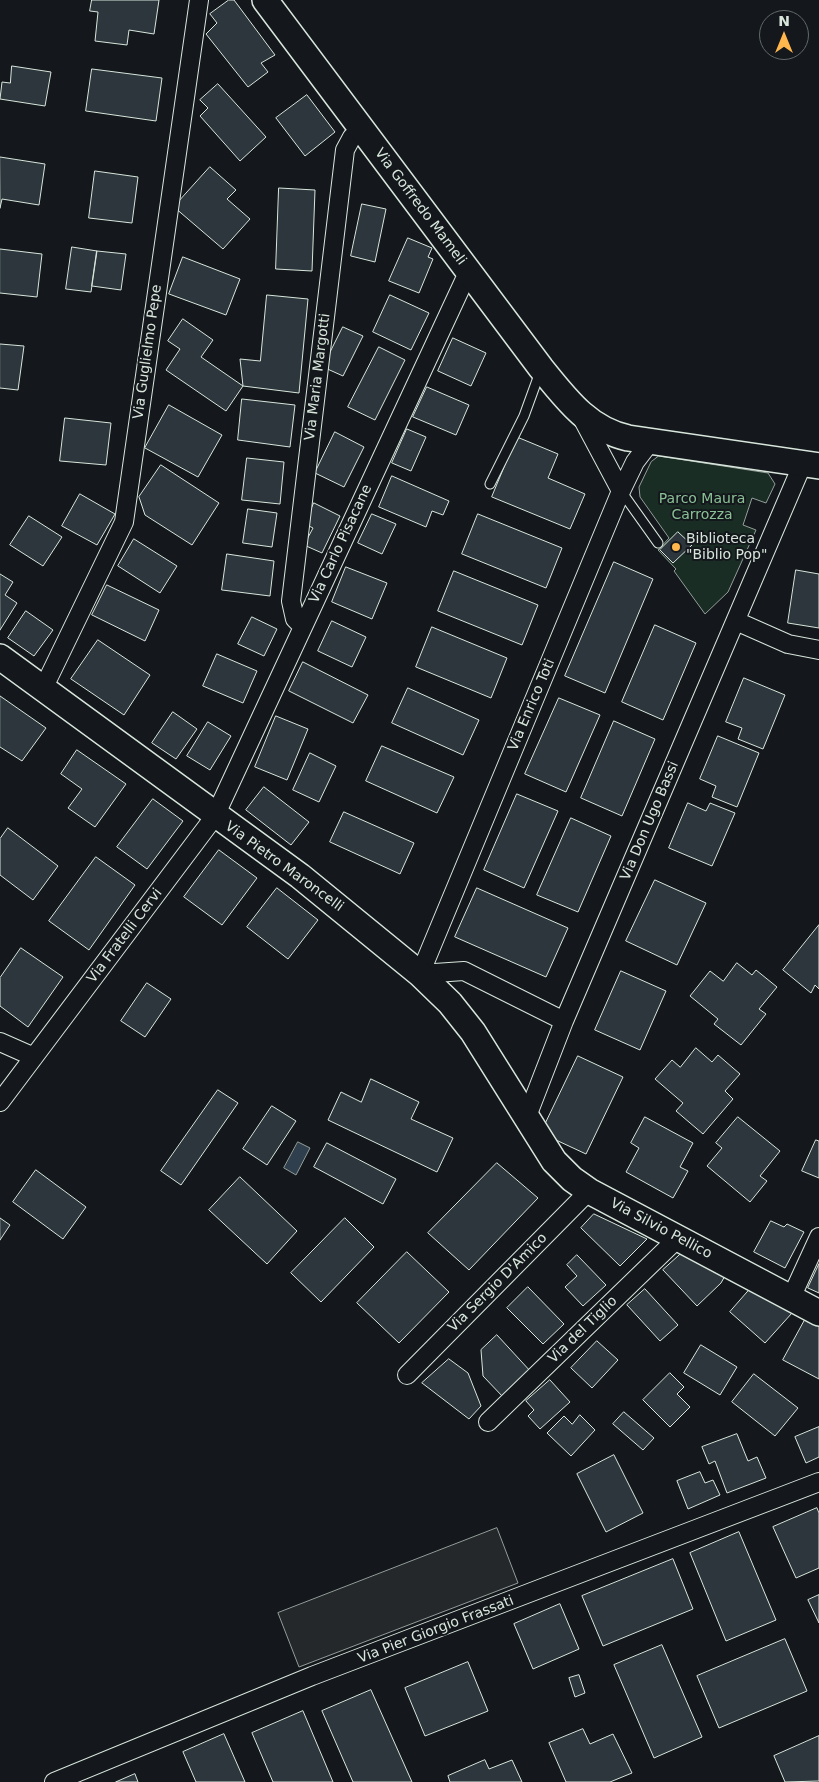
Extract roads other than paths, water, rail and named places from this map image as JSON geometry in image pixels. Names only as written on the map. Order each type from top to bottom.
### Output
[{"type":"street","name":"Via Guglielmo Pepe","points":[[44,688],[124,522],[199,0]]},
{"type":"street","name":"Via Goffredo Mameli","points":[[265,0],[542,368],[578,412],[621,491]]},
{"type":"street","name":"Via Maria Margotti","points":[[303,627],[295,619],[291,601],[345,150],[352,137],[362,130]]},
{"type":"street","name":"Via Carlo Pisacane","points":[[215,816],[464,281],[472,275]]},
{"type":"street","name":"Via Goffredo Mameli","points":[[578,412],[606,431],[651,441],[811,465]]},
{"type":"street","name":"Via Enrico Toti","points":[[420,974],[621,491],[636,462],[651,441]]},
{"type":"street","name":"Via Don Ugo Bassi","points":[[526,1118],[564,1021],[736,621],[811,465]]},
{"type":"street","points":[[736,621],[788,644],[819,650]]},
{"type":"street","name":"Via Pietro Maroncelli","points":[[0,657],[215,816],[300,876],[420,974],[450,1004],[473,1032],[526,1118]]},
{"type":"street","name":"Via Fratelli Cervi","points":[[0,1102],[215,816]]},
{"type":"street","points":[[420,974],[464,970],[564,1021]]},
{"type":"street","points":[[0,1042],[34,1057]]},
{"type":"street","name":"Via Silvio Pellico","points":[[526,1118],[554,1161],[572,1179],[589,1191],[819,1312]]},
{"type":"street","name":"Via Sergio D'Amico","points":[[408,1374],[589,1191]]},
{"type":"street","name":"Via del Tiglio","points":[[488,1422],[678,1238]]},
{"type":"street","points":[[791,1298],[819,1238]]},
{"type":"street","name":"Via Pier Giorgio Frassati","points":[[54,1782],[312,1676],[819,1482]]},
{"type":"lane","points":[[490,484],[524,416],[542,368]]},
{"type":"lane","points":[[621,491],[658,543]]},
{"type":"water","points":[[298,1142],[310,1148],[296,1175],[284,1168]]},
{"type":"place","name":"Biblioteca \"Biblio Pop\"","points":[[676,547]]},
{"type":"park label","name":"Parco Maura Carrozza","points":[[702,508]]}]
